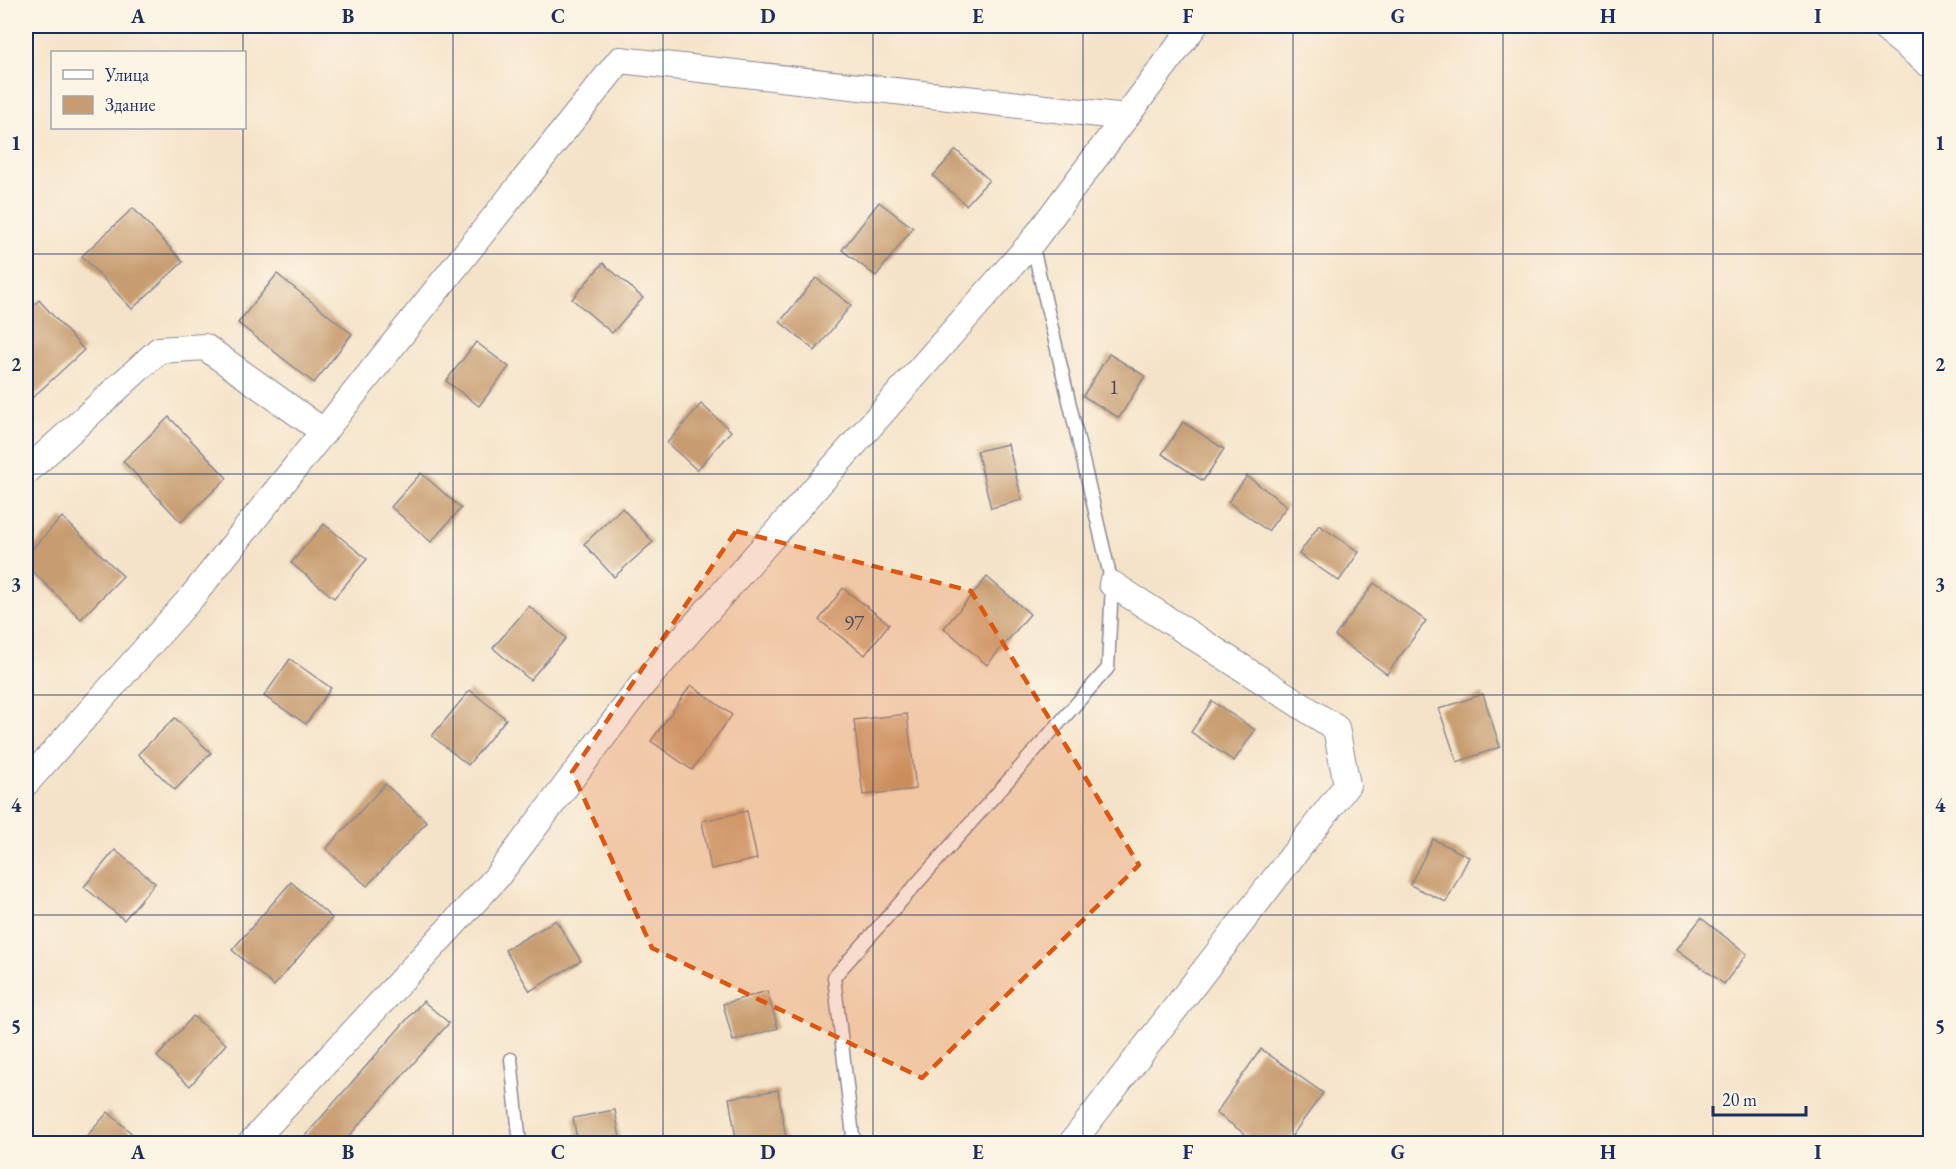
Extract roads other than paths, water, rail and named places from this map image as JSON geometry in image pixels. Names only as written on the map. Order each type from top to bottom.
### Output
[{"type":"street","points":[[250,1143],[496,878],[642,685],[1032,242],[1194,26]]},
{"type":"street","points":[[1887,26],[1930,61]]},
{"type":"street","points":[[26,783],[191,598],[620,60],[1126,117]]},
{"type":"street","points":[[26,472],[159,350],[205,347],[324,432]]},
{"type":"street","points":[[1071,1143],[1347,785],[1336,728],[1112,584]]},
{"type":"lane","points":[[854,1143],[834,977],[1108,668],[1112,584],[1032,242]]},
{"type":"lane","points":[[511,1059],[520,1143]]}]
